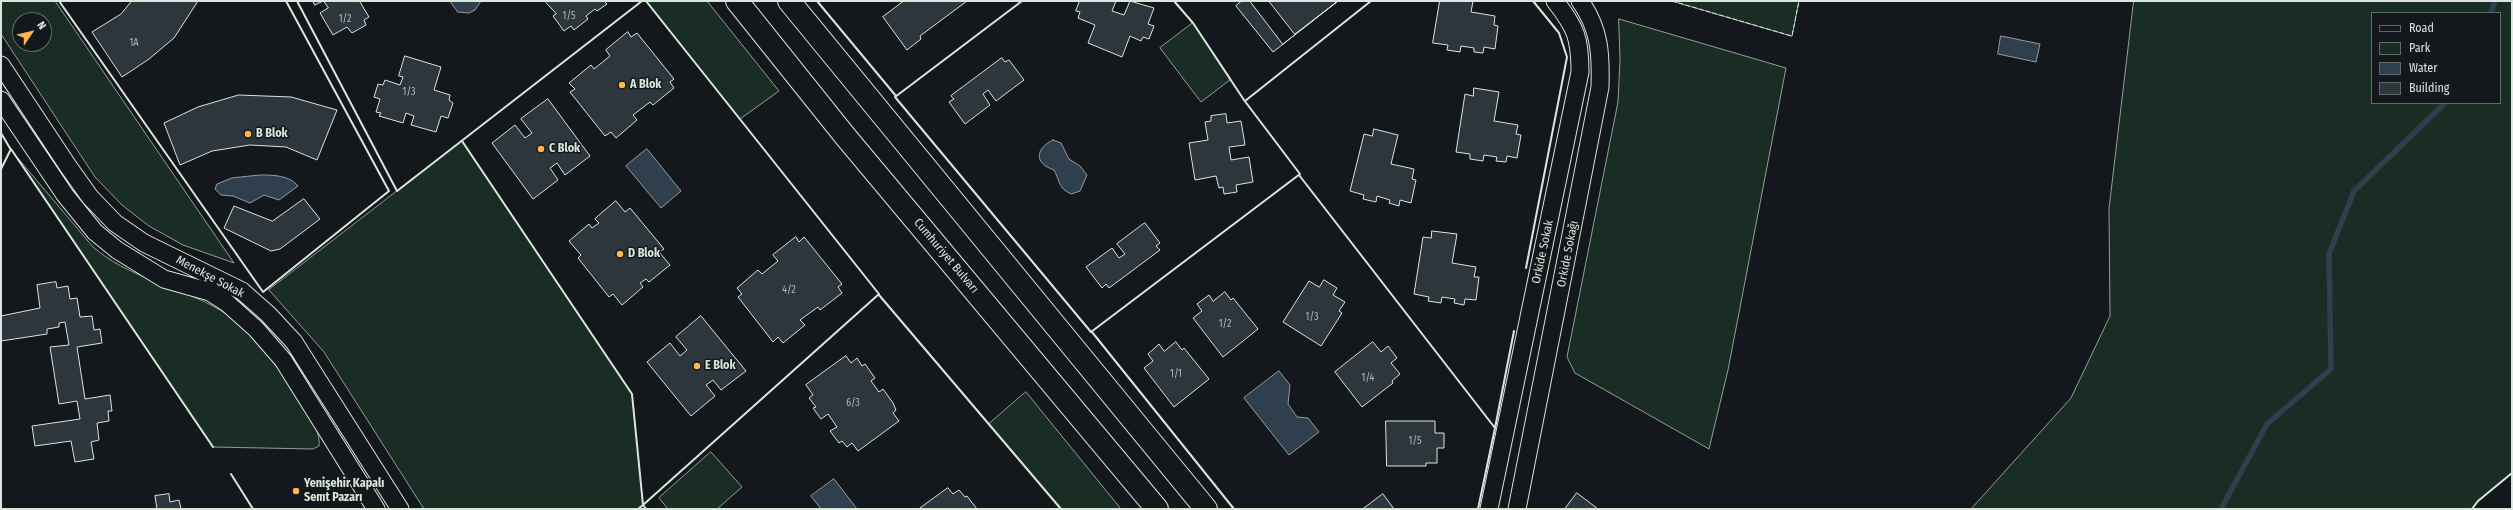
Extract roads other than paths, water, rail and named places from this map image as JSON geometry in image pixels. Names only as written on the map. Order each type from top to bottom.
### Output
[{"type":"street","name":"Cumhuriyet Bulvarı","points":[[737,1],[845,136],[1157,509]]},
{"type":"street","points":[[789,1],[1206,509]]},
{"type":"street","name":"Orkide Sokak","points":[[1489,509],[1580,72],[1577,35],[1572,22],[1555,1]]},
{"type":"street","name":"Orkide Sokağı","points":[[1517,509],[1600,87],[1599,40],[1595,26],[1580,1]]},
{"type":"street","name":"Menekşe Sokak","points":[[1,65],[90,197],[115,223],[144,244],[242,291],[268,314],[294,342],[400,509]]},
{"type":"street","name":"Menekşe Sokak","points":[[1,100],[64,195],[95,232],[117,250],[164,279],[210,292],[227,303],[256,329],[284,360],[376,509]]},
{"type":"street","points":[[344,458],[361,447]]},
{"type":"water","points":[[450,1],[481,1],[475,10],[469,13],[458,12]]},
{"type":"water","points":[[2001,36],[2040,44],[2036,62],[1998,54]]},
{"type":"water","points":[[1053,140],[1061,143],[1069,159],[1080,166],[1087,175],[1080,191],[1071,194],[1067,192],[1061,187],[1054,170],[1047,167],[1040,160],[1040,151],[1047,143]]},
{"type":"water","points":[[647,149],[681,191],[661,208],[626,166]]},
{"type":"water","points":[[260,175],[285,178],[294,182],[298,186],[279,200],[264,195],[250,203],[233,196],[221,195],[215,189],[217,184],[232,178]]},
{"type":"water","points":[[1279,371],[1290,385],[1288,404],[1297,417],[1308,418],[1319,432],[1289,455],[1244,398]]},
{"type":"water","points":[[834,479],[857,509],[821,509],[811,496]]},
{"type":"waterway","points":[[2491,12],[2495,1]]},
{"type":"waterway","points":[[2221,509],[2267,424],[2331,369],[2329,254],[2354,191],[2444,104]]},
{"type":"place","name":"A Blok","points":[[622,85]]},
{"type":"place","name":"B Blok","points":[[248,134]]},
{"type":"place","name":"C Blok","points":[[541,149]]},
{"type":"place","name":"D Blok","points":[[620,254]]},
{"type":"place","name":"E Blok","points":[[697,366]]},
{"type":"place","name":"Yenişehir Kapalı Semt Pazarı","points":[[296,491]]}]
